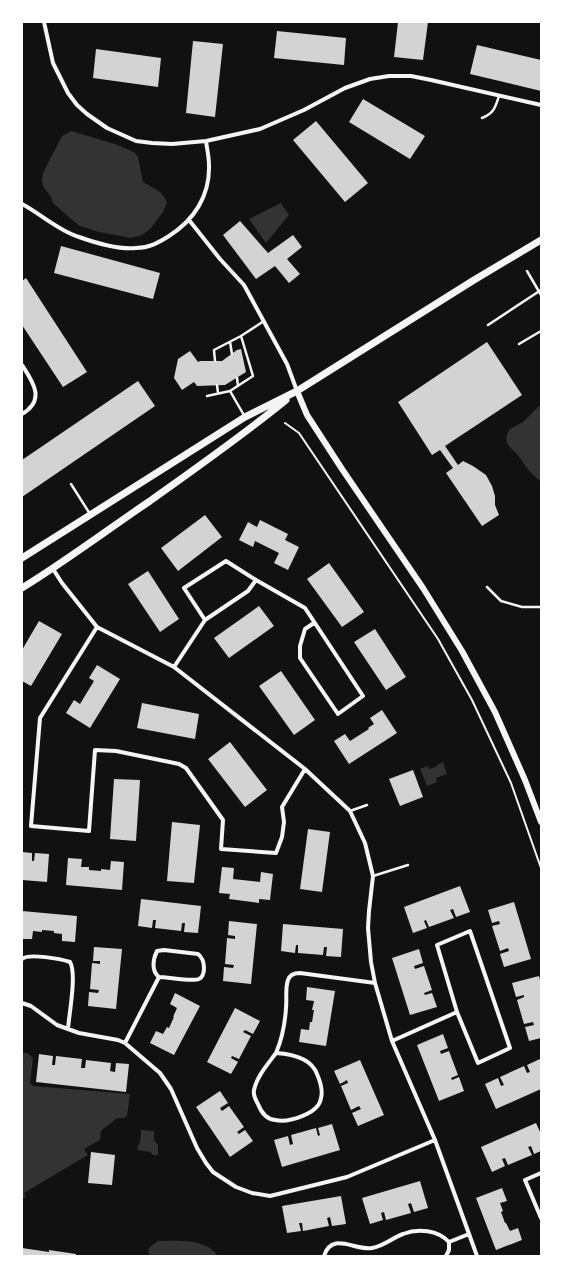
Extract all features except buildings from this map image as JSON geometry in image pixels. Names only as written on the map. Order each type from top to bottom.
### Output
[{"type":"main road","points":[[22,558],[245,417],[297,391],[474,280],[541,240]]},
{"type":"main road","points":[[22,588],[52,569],[252,428],[297,391]]},
{"type":"street","points":[[44,22],[53,63],[68,93],[77,105],[107,128],[136,141],[172,144],[206,141],[260,129],[304,110],[345,88],[370,79],[389,76],[411,76],[541,105]]},
{"type":"street","points":[[22,204],[68,233],[79,237],[120,248],[134,249],[148,247],[179,229],[189,220],[203,197],[209,166],[206,141]]},
{"type":"street","points":[[189,220],[220,259],[244,285],[287,364],[307,415],[423,588],[462,652],[494,712],[540,811],[541,822]]},
{"type":"street","points":[[22,365],[34,385],[35,396],[33,403],[27,411],[22,414]]},
{"type":"street","points":[[205,620],[184,588],[226,560],[256,580],[305,608],[363,696],[338,714],[300,658],[300,646],[305,629],[314,623]]},
{"type":"street","points":[[52,569],[97,627],[174,667],[304,769],[350,811],[365,843],[373,876],[368,928],[371,962],[375,983],[392,1041],[435,1140],[477,1256]]},
{"type":"street","points":[[174,667],[205,620],[248,591],[256,580]]},
{"type":"street","points":[[97,627],[40,718],[31,826],[89,831],[95,750],[116,751],[179,764],[186,768],[223,820],[221,849],[276,853],[283,830],[284,822],[282,807],[304,769]]},
{"type":"street","points":[[470,931],[510,1048],[478,1063],[457,1012],[437,945],[470,931]]},
{"type":"street","points":[[164,950],[195,953],[202,957],[204,970],[200,978],[194,980],[159,977],[155,974],[154,969],[157,951],[164,950]]},
{"type":"street","points":[[22,959],[28,956],[70,962],[73,967],[73,981],[68,1029]]},
{"type":"street","points":[[276,1053],[305,1060],[312,1065],[320,1080],[321,1098],[319,1103],[308,1113],[298,1118],[279,1121],[269,1118],[263,1114],[254,1096],[256,1084],[276,1053],[281,1041],[288,980],[290,976],[295,973],[300,973],[375,983]]},
{"type":"street","points":[[125,1043],[159,977]]},
{"type":"street","points":[[22,1003],[31,1006],[57,1025],[79,1033],[118,1040],[125,1043],[160,1073],[171,1089],[196,1148],[213,1172],[236,1187],[252,1193],[270,1196],[347,1177],[435,1140]]},
{"type":"street","points":[[392,1041],[457,1012]]},
{"type":"street","points":[[541,1173],[525,1180],[541,1218]]},
{"type":"street","points":[[324,1256],[326,1250],[335,1244],[370,1248],[383,1244],[409,1232],[429,1232],[436,1233],[444,1237],[449,1242],[449,1250],[446,1256]]},
{"type":"street","points":[[449,1242],[469,1234]]},
{"type":"lane","points":[[482,118],[491,114],[496,106],[499,96]]},
{"type":"lane","points":[[527,271],[541,295]]},
{"type":"lane","points":[[488,325],[540,291]]},
{"type":"lane","points":[[215,361],[214,350],[242,336],[264,321]]},
{"type":"lane","points":[[519,344],[541,331]]},
{"type":"lane","points":[[207,396],[230,391],[253,376],[242,336]]},
{"type":"lane","points":[[230,342],[232,354]]},
{"type":"lane","points":[[237,378],[238,386]]},
{"type":"lane","points":[[217,385],[218,394]]},
{"type":"lane","points":[[230,391],[245,417]]},
{"type":"lane","points":[[71,484],[91,514]]},
{"type":"lane","points":[[487,587],[501,601],[522,607],[541,607]]},
{"type":"lane","points":[[350,811],[367,805]]},
{"type":"lane","points":[[373,876],[408,865]]},
{"type":"path","points":[[285,423],[299,433],[438,640],[472,700],[511,783],[541,868]]},
{"type":"shaded area","points":[[71,131],[115,144],[134,152],[138,157],[143,182],[160,192],[167,203],[163,212],[150,229],[142,235],[131,238],[99,232],[80,226],[53,203],[51,197],[43,186],[43,173],[62,136]]},
{"type":"shaded area","points":[[281,203],[289,215],[266,243],[249,219]]},
{"type":"shaded area","points":[[541,404],[541,482],[530,472],[517,454],[508,445],[506,440],[510,429],[523,422]]},
{"type":"shaded area","points":[[443,762],[447,774],[436,778],[437,782],[427,786],[420,769],[428,766],[429,769],[438,766],[437,765]]},
{"type":"shaded area","points":[[22,1053],[27,1053],[33,1058],[30,1083],[33,1086],[130,1094],[127,1116],[124,1118],[117,1118],[101,1131],[100,1140],[84,1149],[88,1155],[24,1193],[26,1197],[22,1199]]},
{"type":"shaded area","points":[[141,1130],[154,1131],[154,1140],[158,1145],[158,1155],[137,1150],[140,1143]]},
{"type":"shaded area","points":[[158,1241],[199,1243],[213,1250],[218,1256],[150,1256],[148,1252],[150,1247]]}]
